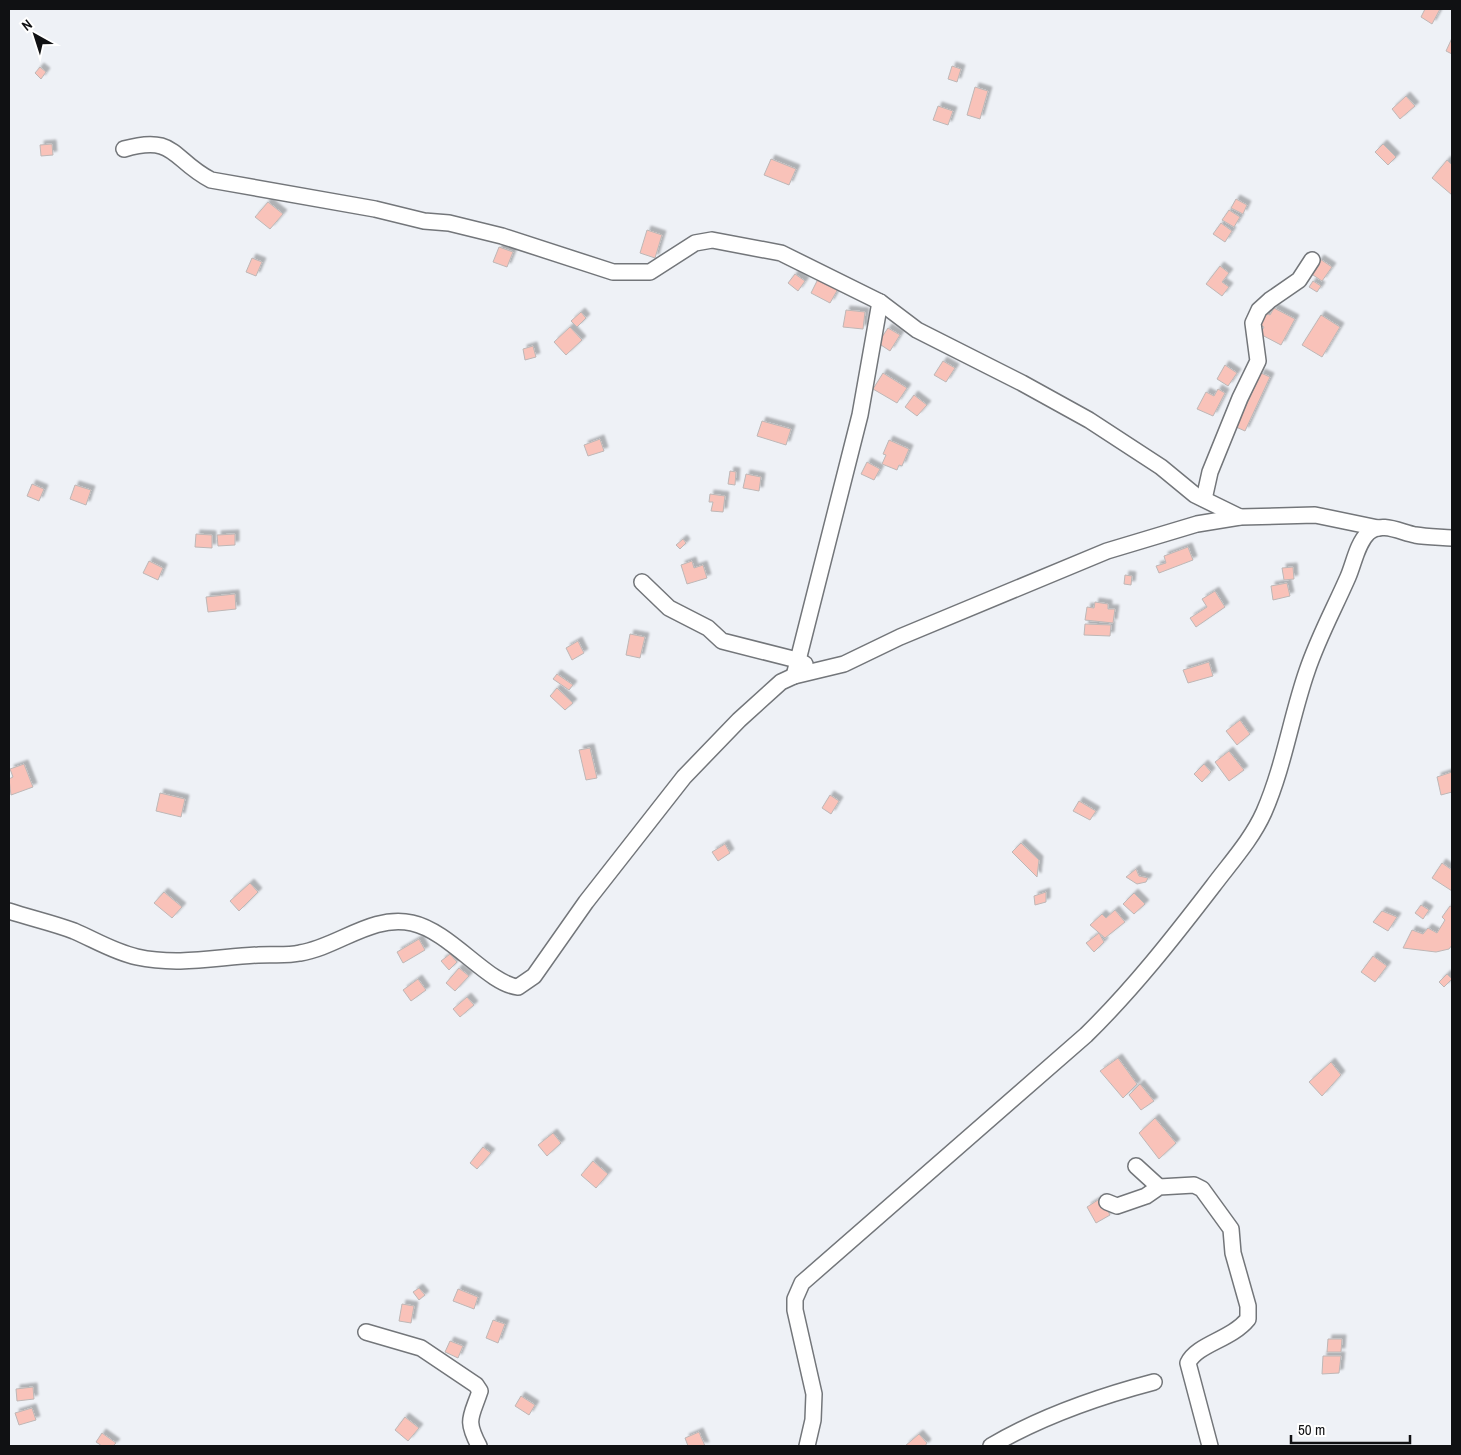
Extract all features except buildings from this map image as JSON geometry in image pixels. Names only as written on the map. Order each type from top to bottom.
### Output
[{"type":"street","points":[[124,149],[145,143],[156,144],[172,150],[195,172],[211,180],[375,209],[424,221],[449,223],[502,236],[613,272],[650,272],[695,243],[712,240],[781,253],[880,302],[916,330],[1022,383],[1089,420],[1162,467],[1195,495],[1240,517]]},
{"type":"street","points":[[1204,500],[1210,472],[1240,398],[1258,361],[1254,323],[1259,310],[1299,280],[1312,260]]},
{"type":"street","points":[[794,676],[860,415],[880,302]]},
{"type":"street","points":[[9,911],[74,932],[111,949],[137,957],[172,962],[300,954],[380,924],[411,922],[428,928],[462,950],[508,985],[518,987],[534,976],[586,902],[684,777],[762,698],[781,682],[794,676],[844,664],[900,637],[1107,551],[1197,524],[1240,517],[1315,515],[1378,528],[1388,527],[1416,535],[1452,538]]},
{"type":"street","points":[[807,1446],[814,1394],[795,1310],[798,1288],[820,1266],[930,1173],[1103,1018],[1146,972],[1236,856],[1264,812],[1288,744],[1306,672],[1320,633],[1347,578],[1359,547],[1367,534],[1378,528]]},
{"type":"street","points":[[642,582],[668,608],[708,628],[722,641],[797,660],[816,670]]},
{"type":"street","points":[[1136,1166],[1159,1187]]},
{"type":"street","points":[[1107,1202],[1116,1206],[1146,1196],[1159,1187],[1194,1185],[1202,1190],[1231,1229],[1233,1253],[1248,1306],[1248,1319],[1243,1326],[1221,1341],[1192,1354],[1188,1364],[1210,1446]]},
{"type":"street","points":[[366,1332],[421,1348],[476,1385],[480,1391],[470,1419],[470,1429],[479,1446]]},
{"type":"street","points":[[991,1446],[1019,1430],[1054,1414],[1116,1392],[1154,1382]]},
{"type":"street","points":[[810,1431],[813,1446]]}]
